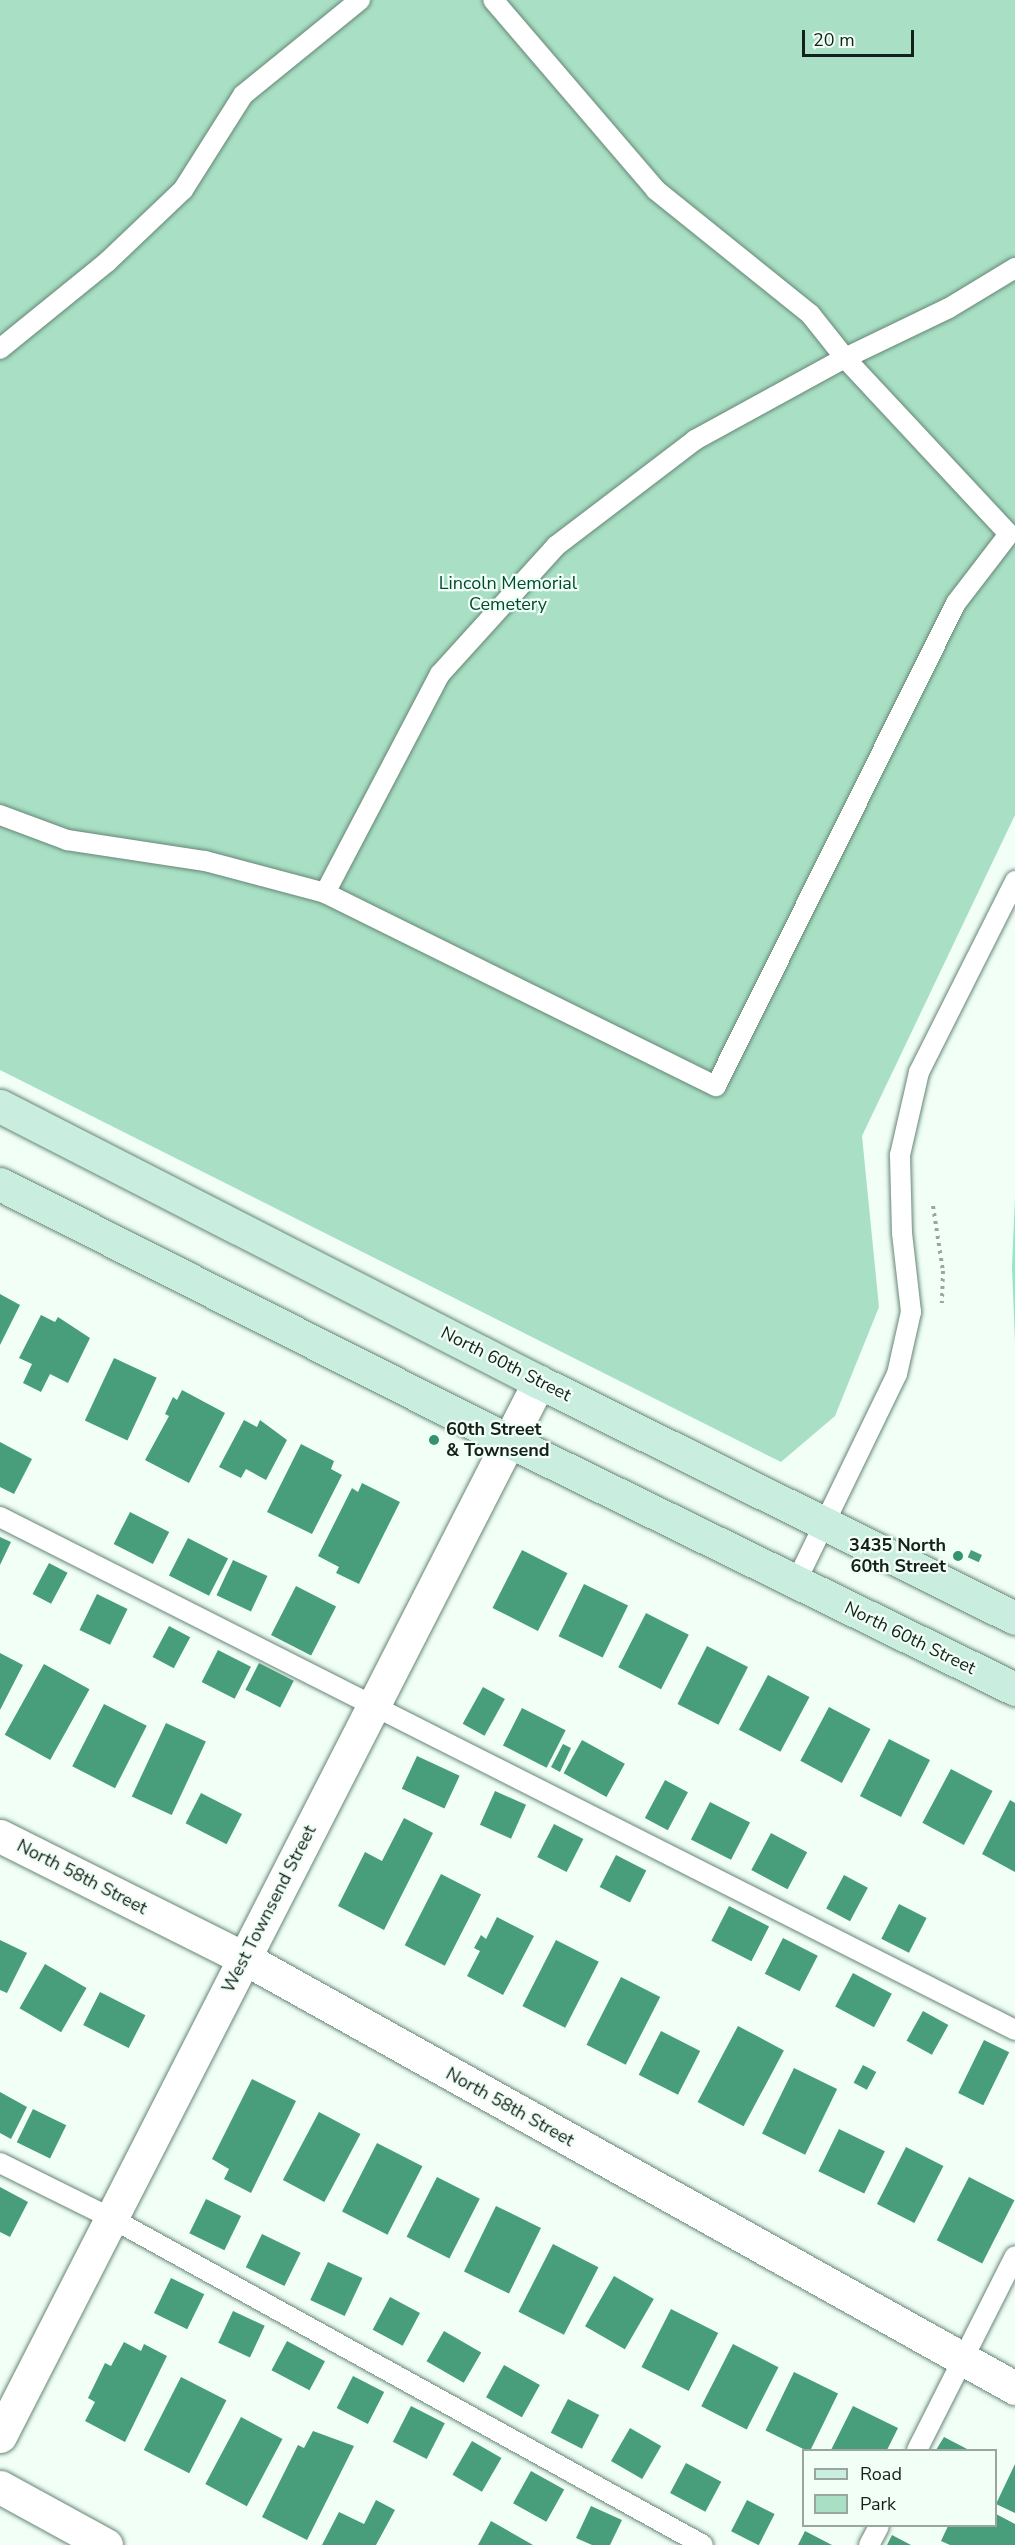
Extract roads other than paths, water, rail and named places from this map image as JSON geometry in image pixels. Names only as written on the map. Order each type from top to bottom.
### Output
[{"type":"main road","name":"North 60th Street","points":[[0,1106],[539,1382],[1015,1618]]},
{"type":"main road","name":"North 60th Street","points":[[0,1184],[509,1441],[1015,1689]]},
{"type":"street","name":"West Townsend Street","points":[[0,2436],[539,1382]]},
{"type":"street","name":"North 58th Street","points":[[0,1836],[244,1958],[1015,2388]]},
{"type":"street","points":[[0,2487],[106,2545]]},
{"type":"lane","points":[[0,349],[107,262],[183,190],[243,94],[360,0]]},
{"type":"lane","points":[[0,815],[67,840],[205,861],[325,893],[716,1086],[956,603],[1009,534],[845,358],[810,314],[656,190],[493,0]]},
{"type":"lane","points":[[325,893],[440,674],[556,546],[695,440],[845,358],[949,308],[1015,268]]},
{"type":"lane","points":[[796,1582],[897,1374],[910,1312],[902,1233],[900,1155],[919,1072],[1015,881]]},
{"type":"lane","points":[[0,1517],[1015,2030]]},
{"type":"lane","points":[[0,2163],[111,2218],[702,2545]]},
{"type":"lane","points":[[918,2449],[1015,2256]]},
{"type":"lane","points":[[869,2545],[878,2527]]},
{"type":"place","name":"60th Street & Townsend","points":[[434,1440]]},
{"type":"place","name":"3435 North 60th Street","points":[[958,1556]]},
{"type":"park label","name":"Lincoln Memorial Cemetery","points":[[508,594]]}]
